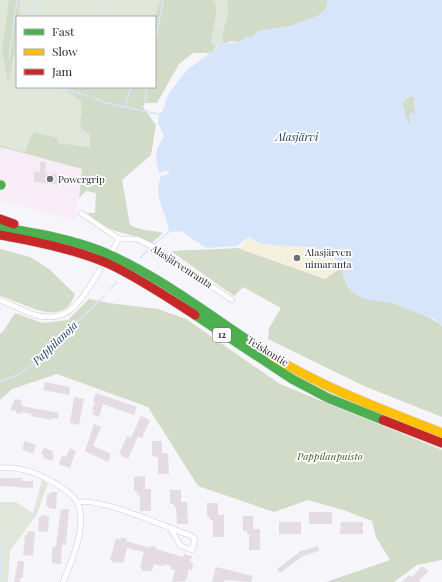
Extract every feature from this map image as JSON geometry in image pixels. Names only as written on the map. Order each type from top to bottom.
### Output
[{"type":"highway","points":[[0,219],[9,223],[60,234],[65,239]]},
{"type":"highway","name":"Teiskontie","points":[[0,227],[65,239],[102,251],[151,277],[233,332],[300,372],[330,388],[442,433]]},
{"type":"highway","name":"Teiskontie","points":[[0,235],[71,250],[108,265],[163,295],[230,340],[294,380],[352,407],[442,443]]},
{"type":"street","points":[[81,213],[120,239],[112,251]]},
{"type":"street","name":"Alasjärvenranta","points":[[120,239],[137,239],[156,248],[232,300]]},
{"type":"street","points":[[0,300],[45,317],[61,316],[76,306],[100,270]]},
{"type":"street","points":[[0,468],[19,468],[32,471],[67,491],[77,502],[80,513],[79,534],[70,566],[63,582]]},
{"type":"street","points":[[77,502],[96,502],[170,528],[195,538],[192,550],[181,546],[170,528]]},
{"type":"shaded area","points":[[0,0],[9,0],[15,50],[16,40],[16,88],[63,88],[83,102],[80,126],[90,135],[90,147],[57,143],[58,138],[25,152],[0,145]]},
{"type":"shaded area","points":[[20,0],[160,0],[156,16],[19,16]]},
{"type":"shaded area","points":[[214,0],[227,0],[228,14],[222,35],[223,43],[217,47],[211,43],[217,11]]},
{"type":"shaded area","points":[[0,147],[82,169],[75,221],[0,200]]},
{"type":"shaded area","points":[[42,480],[48,483],[37,514],[10,551],[8,582],[0,582],[0,502],[16,502],[33,513]]},
{"type":"green space","points":[[9,0],[20,0],[19,16],[16,16],[15,50],[8,83],[2,50]]},
{"type":"green space","points":[[160,0],[214,0],[217,10],[211,43],[217,47],[211,53],[193,53],[179,64],[157,103],[145,103],[143,107],[156,125],[151,155],[122,180],[130,225],[163,233],[152,243],[112,229],[85,213],[95,213],[96,193],[86,191],[79,198],[82,169],[1,147],[0,149],[0,145],[25,152],[33,132],[58,138],[58,143],[90,147],[90,135],[80,127],[82,102],[63,88],[156,88],[156,16]]},
{"type":"green space","points":[[227,0],[328,0],[326,9],[318,16],[291,26],[258,31],[252,37],[246,37],[240,42],[231,41],[218,46],[223,43],[222,35],[228,14]]},
{"type":"green space","points":[[408,97],[414,97],[415,112],[410,123],[407,123],[402,103]]},
{"type":"green space","points":[[241,248],[325,279],[343,266],[344,278],[347,286],[352,292],[365,298],[404,307],[425,316],[442,326],[442,417],[364,386],[268,339],[269,328],[281,308],[243,287],[234,296],[171,251]]},
{"type":"green space","points":[[0,249],[30,257],[49,269],[75,294],[69,305],[62,311],[42,311],[0,296]]},
{"type":"green space","name":"Pappilanpuisto","points":[[89,299],[158,309],[186,319],[280,384],[442,450],[442,560],[417,565],[394,582],[326,582],[390,560],[376,537],[372,521],[343,510],[308,500],[274,512],[198,486],[148,407],[57,374],[12,389],[0,400],[0,333],[2,333],[15,313],[42,323],[68,320]]},
{"type":"sand","name":"Alasjärven uimaranta","points":[[249,237],[261,244],[316,248],[343,266],[325,279],[240,249]]},
{"type":"water","name":"Alasjärvi","points":[[328,0],[442,0],[442,326],[434,319],[392,303],[364,299],[351,291],[343,277],[342,266],[338,261],[316,248],[261,244],[249,237],[237,246],[206,248],[181,231],[169,232],[158,191],[161,176],[170,174],[166,170],[159,173],[156,153],[164,136],[158,123],[159,113],[162,112],[169,93],[186,71],[223,43],[240,42],[246,37],[252,37],[258,31],[291,26],[318,16],[326,9]],"holes":[[[408,97],[414,97],[415,112],[409,114],[410,123],[408,123],[402,103]]]},
{"type":"building","points":[[40,162],[46,162],[45,173],[57,174],[59,185],[34,182],[34,171],[40,172]]},
{"type":"building","points":[[45,382],[70,387],[69,395],[43,390]]},
{"type":"building","points":[[96,393],[137,407],[134,415],[103,404],[99,417],[92,414],[94,411],[92,410],[95,402],[93,401]]},
{"type":"building","points":[[74,397],[84,399],[79,425],[70,423]]},
{"type":"building","points":[[15,399],[21,400],[22,406],[59,413],[58,419],[52,418],[52,420],[31,416],[32,414],[21,412],[21,414],[16,413],[16,411],[10,410]]},
{"type":"building","points":[[141,416],[150,420],[142,438],[138,436],[128,459],[119,454],[127,436],[131,438]]},
{"type":"building","points":[[94,424],[101,427],[93,446],[111,454],[108,462],[85,451]]},
{"type":"building","points":[[25,441],[36,445],[33,454],[22,449]]},
{"type":"building","points":[[152,441],[162,441],[162,453],[168,453],[169,474],[158,474],[158,458],[152,455]]},
{"type":"building","points":[[44,448],[53,451],[52,454],[54,455],[52,461],[43,458],[44,455],[41,454]]},
{"type":"building","points":[[70,448],[76,451],[70,468],[59,464],[62,456],[66,457]]},
{"type":"building","points":[[145,476],[145,489],[151,489],[151,511],[140,511],[140,495],[137,495],[137,491],[134,491],[134,477]]},
{"type":"building","points":[[0,478],[22,478],[22,481],[33,481],[33,488],[0,486]]},
{"type":"building","points":[[170,490],[181,490],[181,502],[187,502],[188,524],[177,524],[176,507],[174,507],[174,504],[170,504]]},
{"type":"building","points":[[50,492],[57,492],[56,509],[48,508],[49,506],[46,506],[47,494],[50,494]]},
{"type":"building","points":[[207,503],[218,503],[218,515],[224,515],[224,537],[213,537],[213,520],[210,520],[210,517],[207,517]]},
{"type":"building","points":[[61,509],[69,509],[66,545],[62,545],[61,564],[52,563],[52,548],[56,546]]},
{"type":"building","points":[[309,512],[332,512],[332,524],[309,524]]},
{"type":"building","points":[[42,515],[49,516],[48,532],[38,531],[39,517]]},
{"type":"building","points":[[243,516],[253,516],[253,529],[260,529],[260,550],[249,550],[249,534],[247,534],[247,531],[243,531]]},
{"type":"building","points":[[279,522],[301,522],[301,534],[279,534]]},
{"type":"building","points":[[341,522],[363,522],[363,534],[340,534]]},
{"type":"building","points":[[28,531],[35,532],[33,556],[23,555],[25,535],[27,535]]},
{"type":"building","points":[[121,537],[127,539],[126,541],[151,548],[151,546],[157,547],[156,549],[183,557],[184,554],[192,556],[190,562],[193,563],[192,570],[189,569],[186,581],[172,582],[175,570],[171,569],[171,566],[164,564],[163,566],[154,564],[152,571],[141,571],[142,568],[140,567],[144,552],[127,548],[123,563],[112,562],[112,560],[110,560],[116,538],[121,540]]},
{"type":"building","points":[[318,546],[319,551],[303,556],[280,573],[277,569],[301,551]]},
{"type":"building","points":[[18,561],[24,561],[23,578],[20,578],[20,582],[14,582]]},
{"type":"building","points":[[422,566],[429,571],[419,580],[421,582],[402,582],[409,575],[412,577]]},
{"type":"building","points":[[216,567],[253,576],[251,582],[225,580],[224,582],[212,582]]},
{"type":"waterway","points":[[9,58],[17,0]]},
{"type":"waterway","points":[[36,16],[38,0]]},
{"type":"waterway","points":[[110,4],[111,0]]},
{"type":"waterway","points":[[156,38],[163,0]]},
{"type":"waterway","points":[[63,88],[87,96]]},
{"type":"waterway","points":[[125,107],[131,88]]},
{"type":"waterway","points":[[145,103],[147,88]]},
{"type":"waterway","points":[[91,97],[106,103],[158,114]]},
{"type":"waterway","name":"Pappilanoja","points":[[153,245],[169,232]]},
{"type":"waterway","name":"Pappilanoja","points":[[140,258],[150,248]]},
{"type":"waterway","name":"Pappilanoja","points":[[110,289],[117,282]]},
{"type":"waterway","name":"Pappilanoja","points":[[0,382],[21,373],[32,365],[104,296]]},
{"type":"waterway","points":[[0,541],[2,549],[0,581]]},
{"type":"traffic: fast","points":[[0,227],[51,236],[89,246],[101,251],[146,273],[272,356]]},
{"type":"traffic: fast","points":[[195,315],[292,379],[328,398],[383,420]]},
{"type":"traffic: slow","points":[[272,356],[334,389],[442,433]]},
{"type":"traffic: jam","points":[[0,219],[14,224]]},
{"type":"traffic: jam","points":[[0,235],[69,250],[109,264],[142,282],[195,315]]},
{"type":"traffic: jam","points":[[383,420],[442,443]]},
{"type":"place","name":"Powergrip","points":[[50,179]]},
{"type":"place","name":"Alasjärven uimaranta","points":[[297,258]]}]
